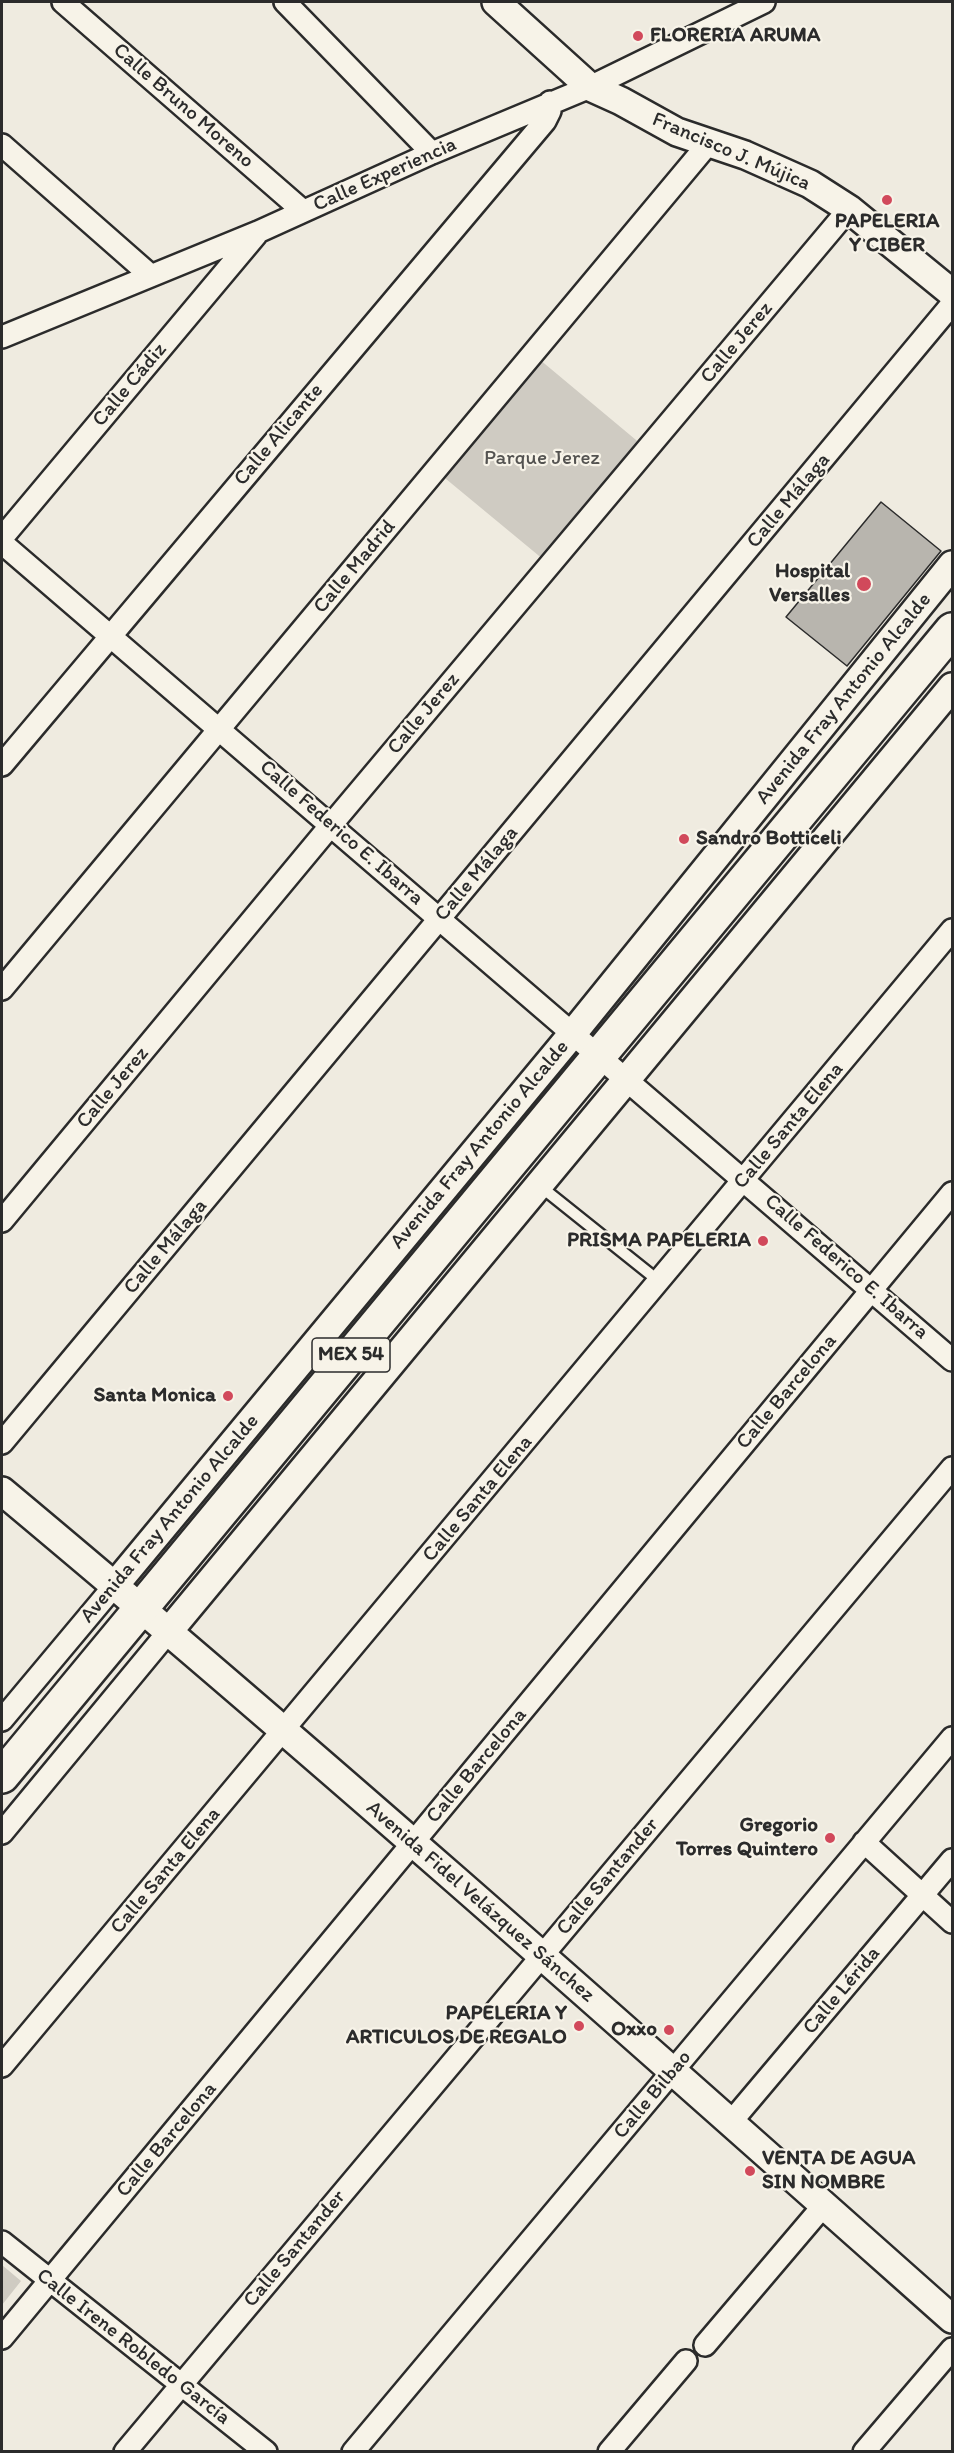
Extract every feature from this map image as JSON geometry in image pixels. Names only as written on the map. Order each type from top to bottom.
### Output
[{"type":"main road","name":"Avenida Fray Antonio Alcalde","points":[[2,1776],[952,630]]},
{"type":"street","name":"Calle Bruno Moreno","points":[[63,2],[303,212]]},
{"type":"street","points":[[285,2],[432,153]]},
{"type":"street","name":"Francisco J. Mújica","points":[[496,2],[596,83],[621,100],[677,132],[745,155],[810,184],[849,209],[952,293]]},
{"type":"street","points":[[521,2],[596,83]]},
{"type":"street","name":"Calle Experiencia","points":[[3,335],[258,232],[432,153],[596,83],[764,2]]},
{"type":"street","name":"Calle Alicante","points":[[2,765],[545,121],[550,111],[550,102]]},
{"type":"street","name":"Calle Madrid","points":[[2,989],[708,144]]},
{"type":"street","points":[[2,145],[150,275]]},
{"type":"street","name":"Calle Jerez","points":[[2,1221],[331,825],[849,209]]},
{"type":"street","name":"Calle Cádiz","points":[[2,538],[258,232]]},
{"type":"street","name":"Calle Málaga","points":[[2,1443],[952,304]]},
{"type":"street","name":"Calle Federico E. Ibarra","points":[[2,543],[574,1032],[952,1360]]},
{"type":"street","name":"Avenida Fray Antonio Alcalde","points":[[2,1720],[574,1032],[952,565]]},
{"type":"street","points":[[2,1833],[952,687]]},
{"type":"street","name":"Calle Santa Elena","points":[[2,2066],[952,930]]},
{"type":"street","name":"Calle Barcelona","points":[[2,2338],[952,1194]]},
{"type":"street","name":"Calle Santander","points":[[125,2451],[952,1468]]},
{"type":"street","name":"Avenida Fidel Velázquez Sánchez","points":[[2,1491],[169,1631],[673,2070],[952,2319]]},
{"type":"street","name":"Calle Bilbao","points":[[353,2451],[952,1738]]},
{"type":"street","points":[[864,1842],[952,1922]]},
{"type":"street","name":"Calle Lérida","points":[[731,2122],[952,1860]]},
{"type":"street","points":[[705,2345],[824,2205]]},
{"type":"street","name":"Calle Irene Robledo García","points":[[2,2242],[266,2451]]},
{"type":"street","points":[[864,2451],[952,2349]]},
{"type":"street","points":[[609,2451],[686,2361]]},
{"type":"lane","points":[[540,1186],[650,1274]]},
{"type":"green space","name":"Parque Jerez","points":[[539,359],[642,445],[544,560],[440,474]]},
{"type":"green space","points":[[2,2265],[21,2281],[2,2305]]},
{"type":"building","name":"Hospital Versalles","points":[[881,502],[941,551],[847,666],[786,617]]},
{"type":"place","name":"FLORERIA ARUMA","points":[[638,36]]},
{"type":"place","name":"PAPELERIA Y CIBER","points":[[887,200]]},
{"type":"place","name":"Hospital Versalles","points":[[864,584]]},
{"type":"place","name":"Sandro Botticeli","points":[[684,839]]},
{"type":"place","name":"PRISMA PAPELERIA","points":[[763,1241]]},
{"type":"place","name":"Santa Monica","points":[[228,1396]]},
{"type":"place","name":"Gregorio Torres Quintero","points":[[830,1838]]},
{"type":"place","name":"PAPELERIA Y ARTICULOS DE REGALO","points":[[579,2026]]},
{"type":"place","name":"Oxxo","points":[[669,2030]]},
{"type":"place","name":"VENTA DE AGUA SIN NOMBRE","points":[[750,2171]]}]
